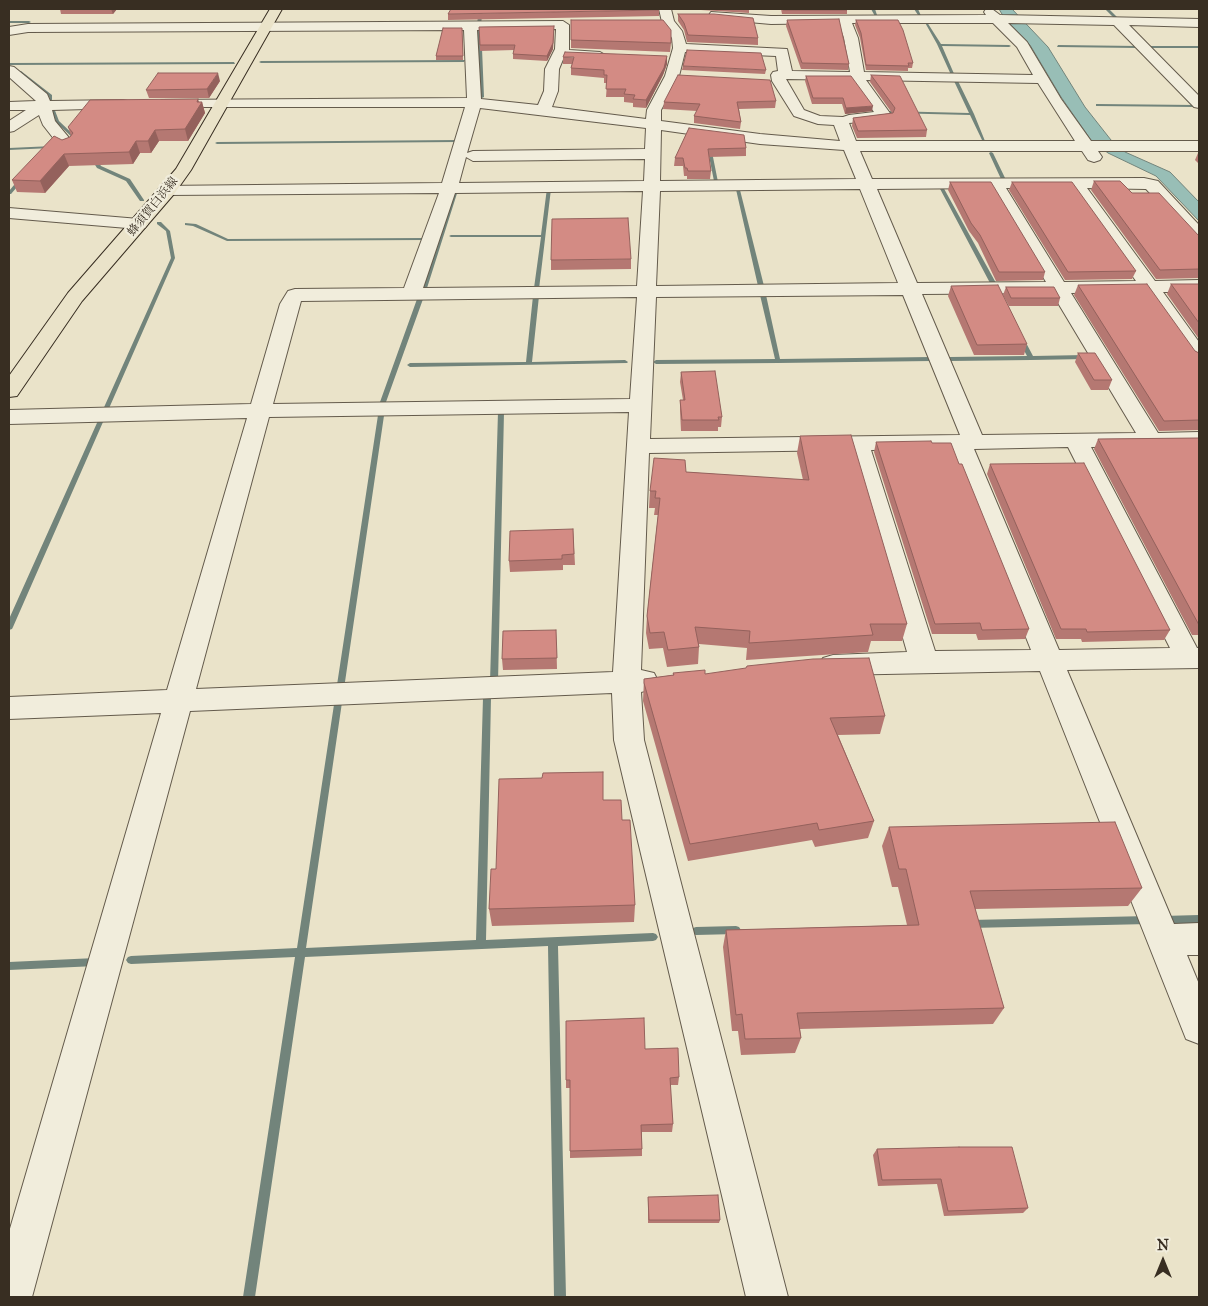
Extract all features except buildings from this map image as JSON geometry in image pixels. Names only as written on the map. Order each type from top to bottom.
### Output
[{"type":"main road","name":"蜂須賀白浜線","points":[[9,391],[76,297],[183,170],[276,9]]},
{"type":"street","points":[[648,9],[666,15],[676,31],[675,55],[677,76],[654,110],[652,186],[626,683],[629,740],[767,1297]]},
{"type":"street","points":[[28,28],[42,15]]},
{"type":"street","points":[[9,31],[28,28],[266,27],[455,22],[476,25],[563,25],[573,22],[574,15]]},
{"type":"street","points":[[704,15],[771,20],[803,15],[844,19],[1023,16],[1199,23]]},
{"type":"street","points":[[996,16],[1022,45],[1042,79],[1092,146],[1111,183]]},
{"type":"street","points":[[675,55],[782,52],[778,79],[800,113],[818,120],[840,121],[885,116],[864,91],[858,76],[851,38],[844,19]]},
{"type":"street","points":[[1118,21],[1199,104]]},
{"type":"street","points":[[457,187],[473,156],[480,103],[476,25]]},
{"type":"street","points":[[544,110],[551,91],[552,69],[562,50],[563,25]]},
{"type":"street","points":[[559,53],[612,56]]},
{"type":"street","points":[[9,70],[42,98],[48,122],[67,144]]},
{"type":"street","points":[[1170,74],[1190,74]]},
{"type":"street","points":[[778,79],[858,76],[1042,79]]},
{"type":"street","points":[[153,103],[480,103],[760,139],[850,146],[1199,146]]},
{"type":"street","points":[[418,294],[457,187],[480,103]]},
{"type":"street","points":[[9,106],[133,104]]},
{"type":"street","points":[[9,128],[43,105]]},
{"type":"street","points":[[840,121],[910,289],[1049,660],[1199,1026]]},
{"type":"street","points":[[1115,133],[1126,146]]},
{"type":"street","points":[[473,156],[652,154]]},
{"type":"street","points":[[168,190],[1144,182],[1152,185],[1199,235]]},
{"type":"street","points":[[995,183],[1151,440]]},
{"type":"street","points":[[1075,183],[1199,356]]},
{"type":"street","points":[[9,213],[139,224]]},
{"type":"street","points":[[11,1297],[290,304],[296,295],[1199,286]]},
{"type":"street","points":[[9,417],[382,408],[640,406]]},
{"type":"street","points":[[637,446],[1151,440],[1196,445]]},
{"type":"street","points":[[808,666],[924,662],[1194,658],[1076,441]]},
{"type":"street","points":[[858,444],[924,662]]},
{"type":"street","points":[[9,708],[626,683],[664,679]]},
{"type":"street","points":[[1158,927],[1199,939]]},
{"type":"water","points":[[999,9],[1012,9],[1048,47],[1085,107],[1111,140],[1125,152],[1170,172],[1199,202],[1199,221],[1156,176],[1108,153],[1091,140],[1061,97],[1030,45],[1006,21]]},
{"type":"waterway","points":[[481,9],[479,24],[482,97]]},
{"type":"waterway","points":[[873,9],[877,17]]},
{"type":"waterway","points":[[916,9],[921,17]]},
{"type":"waterway","points":[[1107,9],[1117,19],[1111,19]]},
{"type":"waterway","points":[[924,20],[939,45]]},
{"type":"waterway","points":[[9,22],[29,22]]},
{"type":"waterway","points":[[939,45],[1009,46]]},
{"type":"waterway","points":[[939,45],[953,76]]},
{"type":"waterway","points":[[1058,46],[1137,47]]},
{"type":"waterway","points":[[1149,47],[1199,47]]},
{"type":"waterway","points":[[261,62],[464,61]]},
{"type":"waterway","points":[[10,64],[234,63]]},
{"type":"waterway","points":[[20,72],[51,96],[51,100]]},
{"type":"waterway","points":[[956,81],[972,114]]},
{"type":"waterway","points":[[1097,105],[1195,106]]},
{"type":"waterway","points":[[52,108],[57,121],[78,141]]},
{"type":"waterway","points":[[888,115],[887,112],[972,114]]},
{"type":"waterway","points":[[972,114],[984,140]]},
{"type":"waterway","points":[[217,143],[457,141]]},
{"type":"waterway","points":[[9,149],[51,147]]},
{"type":"waterway","points":[[709,147],[716,181]]},
{"type":"waterway","points":[[991,153],[1004,180],[997,180]]},
{"type":"waterway","points":[[92,157],[99,167],[128,180],[142,200]]},
{"type":"waterway","points":[[9,193],[21,180]]},
{"type":"waterway","points":[[301,953],[383,402],[424,288],[458,184]]},
{"type":"waterway","points":[[940,185],[993,283]]},
{"type":"waterway","points":[[737,186],[761,286]]},
{"type":"waterway","points":[[537,288],[549,189]]},
{"type":"waterway","points":[[9,627],[173,258],[168,231],[159,223]]},
{"type":"waterway","points":[[187,224],[194,225],[227,240],[425,239]]},
{"type":"waterway","points":[[451,236],[543,236]]},
{"type":"waterway","points":[[763,295],[778,361]]},
{"type":"waterway","points":[[529,363],[536,296]]},
{"type":"waterway","points":[[1021,339],[1031,358]]},
{"type":"waterway","points":[[1031,358],[1085,357]]},
{"type":"waterway","points":[[950,359],[1031,358]]},
{"type":"waterway","points":[[778,361],[931,359]]},
{"type":"waterway","points":[[656,362],[778,361]]},
{"type":"waterway","points":[[529,363],[625,362]]},
{"type":"waterway","points":[[410,365],[529,363]]},
{"type":"waterway","points":[[494,682],[501,412]]},
{"type":"waterway","points":[[481,944],[487,698]]},
{"type":"waterway","points":[[1163,920],[1199,919]]},
{"type":"waterway","points":[[970,924],[1149,920]]},
{"type":"waterway","points":[[696,931],[736,930]]},
{"type":"waterway","points":[[553,941],[653,937]]},
{"type":"waterway","points":[[301,953],[553,941]]},
{"type":"waterway","points":[[553,941],[560,1297]]},
{"type":"waterway","points":[[131,960],[301,953]]},
{"type":"waterway","points":[[249,1297],[301,953]]},
{"type":"waterway","points":[[9,966],[96,962]]}]
